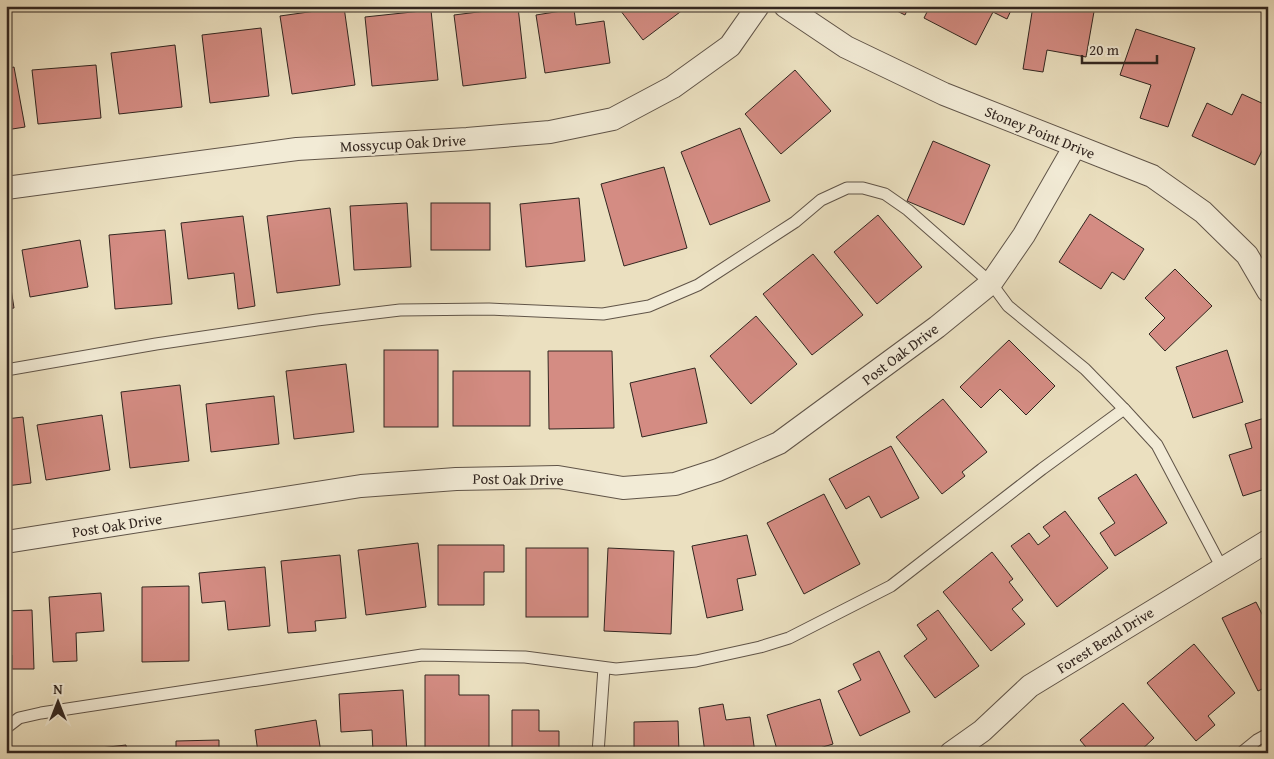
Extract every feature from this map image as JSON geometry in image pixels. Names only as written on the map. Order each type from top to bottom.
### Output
[{"type":"street","name":"Mossycup Oak Drive","points":[[6,188],[296,149],[550,132],[613,119],[673,87],[730,46],[758,6]]},
{"type":"street","name":"Stoney Point Drive","points":[[786,6],[846,47],[944,94],[1152,176],[1203,212],[1247,255],[1268,291]]},
{"type":"street","name":"Post Oak Drive","points":[[6,542],[361,486],[456,478],[558,477],[623,488],[676,484],[718,470],[779,443],[937,327],[991,283],[1024,235],[1075,146]]},
{"type":"street","name":"Forest Bend Drive","points":[[959,751],[1030,686],[1268,541]]},
{"type":"lane","points":[[6,370],[203,337],[400,310],[489,308],[603,314],[649,306],[698,285],[795,222],[821,200],[847,188],[863,188],[885,194],[908,210],[991,283],[1008,306],[1085,369],[1124,409],[1157,445],[1222,568]]},
{"type":"lane","points":[[6,728],[19,718],[41,713],[422,655],[525,657],[604,668],[645,668],[696,661],[760,647],[789,638],[891,586],[1042,468],[1124,409]]},
{"type":"lane","points":[[598,753],[604,668]]},
{"type":"lane","points":[[1241,753],[1268,734]]},
{"type":"building","points":[[617,6],[688,6],[643,40]]},
{"type":"building","points":[[887,6],[909,6],[905,15]]},
{"type":"building","points":[[930,6],[1013,6],[1007,19],[993,12],[976,45],[924,18]]},
{"type":"building","points":[[1033,6],[1095,6],[1086,57],[1047,50],[1043,72],[1023,69]]},
{"type":"building","points":[[344,7],[355,85],[292,94],[280,16]]},
{"type":"building","points":[[518,7],[526,78],[463,86],[454,15]]},
{"type":"building","points":[[574,9],[576,25],[604,21],[610,63],[545,73],[536,15]]},
{"type":"building","points":[[431,10],[438,80],[372,86],[365,17]]},
{"type":"building","points":[[261,28],[269,96],[210,103],[202,35]]},
{"type":"building","points":[[1136,29],[1195,48],[1168,127],[1140,118],[1151,85],[1120,75]]},
{"type":"building","points":[[175,45],[182,107],[119,114],[111,53]]},
{"type":"building","points":[[96,65],[101,118],[38,124],[32,70]]},
{"type":"building","points":[[14,67],[25,127],[6,130],[6,69]]},
{"type":"building","points":[[795,70],[831,111],[781,154],[745,114]]},
{"type":"building","points":[[1242,94],[1268,106],[1268,139],[1255,165],[1192,136],[1207,103],[1232,115]]},
{"type":"building","points":[[740,128],[770,201],[710,225],[681,152]]},
{"type":"building","points":[[933,141],[990,165],[964,225],[907,201]]},
{"type":"building","points":[[664,167],[687,248],[624,266],[601,184]]},
{"type":"building","points":[[579,198],[585,261],[526,267],[520,204]]},
{"type":"building","points":[[407,203],[411,267],[354,270],[350,206]]},
{"type":"building","points":[[431,203],[490,203],[490,250],[431,250]]},
{"type":"building","points":[[330,208],[340,285],[277,293],[267,216]]},
{"type":"building","points":[[1090,214],[1144,249],[1124,280],[1112,272],[1101,289],[1059,262]]},
{"type":"building","points":[[878,215],[922,267],[877,304],[834,252]]},
{"type":"building","points":[[243,216],[255,306],[238,309],[234,273],[188,279],[181,223]]},
{"type":"building","points":[[165,230],[172,304],[115,309],[109,235]]},
{"type":"building","points":[[80,240],[88,287],[30,297],[22,250]]},
{"type":"building","points":[[813,254],[863,315],[812,355],[763,294]]},
{"type":"building","points":[[6,256],[14,308],[6,309]]},
{"type":"building","points":[[1175,269],[1212,306],[1165,351],[1149,334],[1165,318],[1145,298]]},
{"type":"building","points":[[756,316],[797,364],[751,404],[710,356]]},
{"type":"building","points":[[1009,340],[1055,386],[1026,415],[1000,389],[981,408],[960,387]]},
{"type":"building","points":[[384,350],[438,350],[438,427],[384,427]]},
{"type":"building","points":[[1227,350],[1243,402],[1193,418],[1176,367]]},
{"type":"building","points":[[548,351],[612,351],[614,428],[549,429]]},
{"type":"building","points":[[346,364],[354,432],[294,439],[286,371]]},
{"type":"building","points":[[695,368],[707,423],[642,437],[630,383]]},
{"type":"building","points":[[453,371],[530,371],[530,426],[453,426]]},
{"type":"building","points":[[180,385],[189,461],[130,468],[121,392]]},
{"type":"building","points":[[274,396],[279,444],[211,452],[206,404]]},
{"type":"building","points":[[943,399],[987,452],[962,472],[965,476],[942,494],[896,437]]},
{"type":"building","points":[[102,415],[110,470],[46,480],[37,425]]},
{"type":"building","points":[[23,417],[31,483],[6,486],[6,419]]},
{"type":"building","points":[[1268,417],[1268,488],[1243,496],[1229,455],[1252,448],[1245,424]]},
{"type":"building","points":[[891,446],[919,498],[881,518],[869,496],[846,509],[829,479]]},
{"type":"building","points":[[1136,474],[1167,523],[1115,556],[1100,533],[1115,523],[1098,498]]},
{"type":"building","points":[[824,494],[860,564],[804,594],[767,523]]},
{"type":"building","points":[[1065,511],[1108,568],[1057,607],[1011,546],[1029,533],[1038,545],[1050,536],[1043,527]]},
{"type":"building","points":[[747,535],[756,575],[737,579],[743,610],[707,618],[692,546]]},
{"type":"building","points":[[418,543],[426,607],[366,615],[358,550]]},
{"type":"building","points":[[438,545],[504,545],[504,572],[484,572],[484,605],[438,605]]},
{"type":"building","points":[[526,548],[588,548],[588,617],[526,617]]},
{"type":"building","points":[[608,548],[674,551],[671,634],[604,631]]},
{"type":"building","points":[[992,552],[1013,579],[1009,582],[1023,600],[1012,609],[1025,624],[991,651],[943,592]]},
{"type":"building","points":[[340,555],[346,618],[315,621],[316,631],[288,633],[281,561]]},
{"type":"building","points":[[265,567],[270,626],[228,630],[225,601],[202,603],[199,573]]},
{"type":"building","points":[[189,586],[189,661],[142,662],[142,587]]},
{"type":"building","points":[[101,593],[104,631],[76,633],[77,661],[53,662],[49,597]]},
{"type":"building","points":[[1256,602],[1268,626],[1268,686],[1258,691],[1222,618]]},
{"type":"building","points":[[32,610],[34,669],[12,669],[12,655],[6,655],[6,611]]},
{"type":"building","points":[[938,610],[979,666],[935,698],[904,656],[927,639],[917,625]]},
{"type":"building","points":[[1194,644],[1235,693],[1208,716],[1215,725],[1196,741],[1147,683]]},
{"type":"building","points":[[879,651],[910,712],[860,736],[838,691],[861,680],[853,664]]},
{"type":"building","points":[[425,675],[459,675],[459,695],[489,695],[489,753],[425,753]]},
{"type":"building","points":[[403,690],[407,753],[356,753],[373,752],[372,730],[341,732],[339,694]]},
{"type":"building","points":[[820,699],[833,744],[803,753],[778,753],[767,715]]},
{"type":"building","points":[[1123,703],[1154,738],[1138,753],[1091,753],[1080,740]]},
{"type":"building","points":[[723,704],[726,720],[750,717],[755,753],[705,753],[699,708]]},
{"type":"building","points":[[512,710],[539,710],[539,731],[559,731],[559,753],[512,753]]},
{"type":"building","points":[[316,720],[321,753],[258,753],[255,730]]},
{"type":"building","points":[[678,721],[679,753],[634,753],[634,722]]},
{"type":"building","points":[[219,740],[219,753],[176,753],[176,741]]},
{"type":"building","points":[[126,745],[127,753],[100,753],[100,748]]}]
